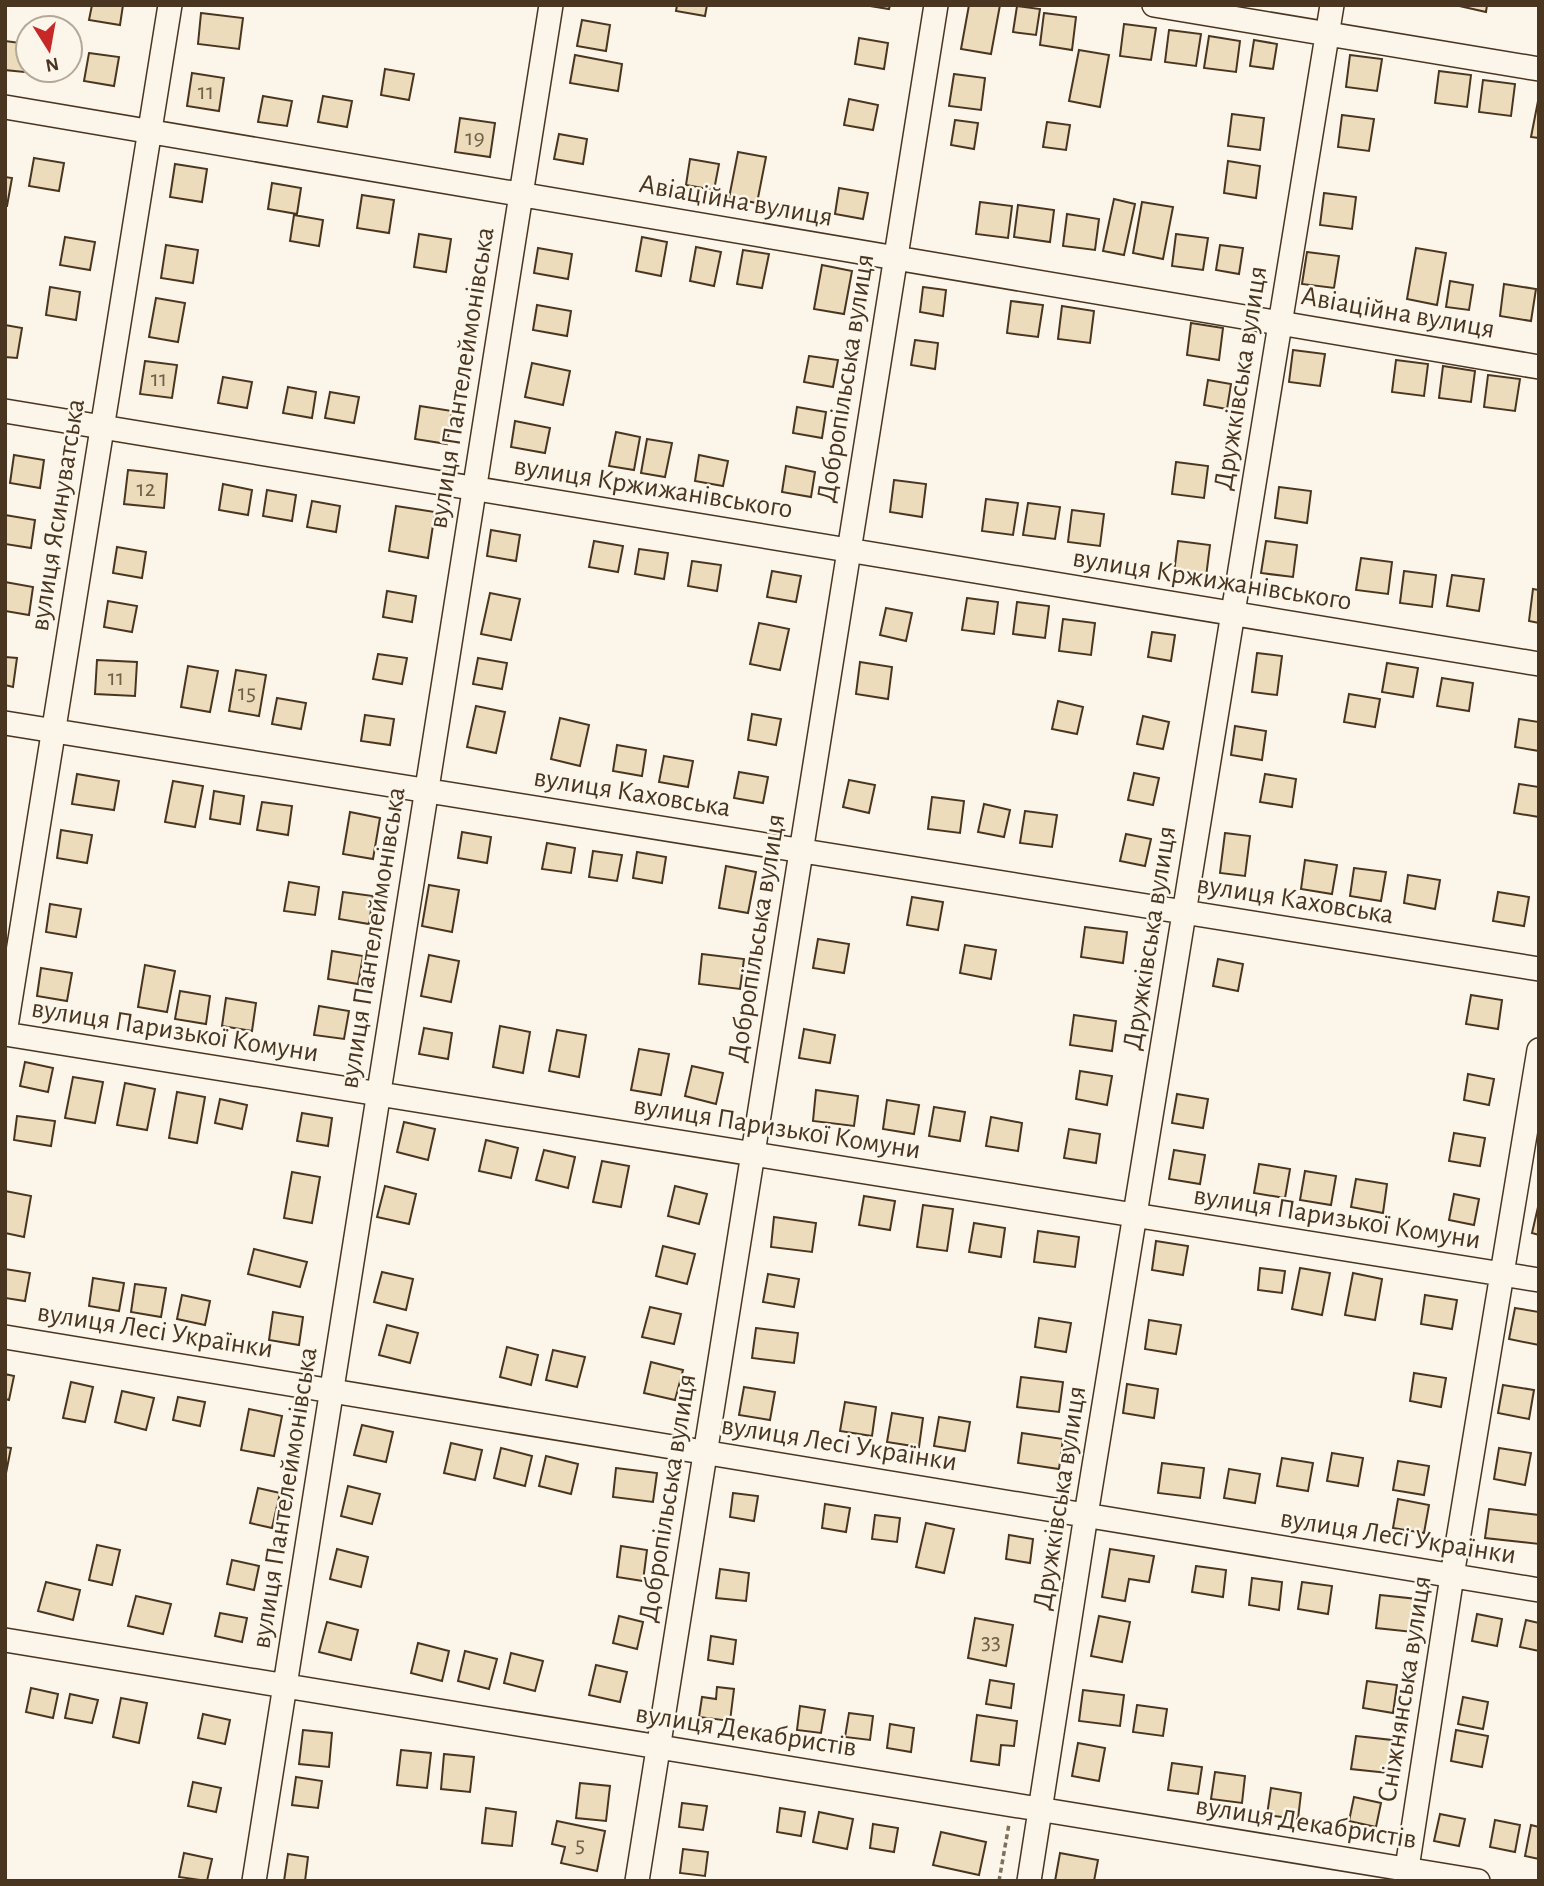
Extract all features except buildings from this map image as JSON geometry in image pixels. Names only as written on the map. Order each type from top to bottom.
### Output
[{"type":"street","name":"вулиця Ясинуватська","points":[[5,1034],[170,5]]},
{"type":"street","name":"вулиця Пантелеймонівська","points":[[254,1881],[551,5]]},
{"type":"street","name":"Добропільська вулиця","points":[[637,1881],[936,5]]},
{"type":"street","points":[[1154,5],[1539,69]]},
{"type":"street","name":"Дружківська вулиця","points":[[1029,1881],[1332,5]]},
{"type":"street","name":"Авіаційна вулиця","points":[[5,107],[1539,367]]},
{"type":"street","name":"вулиця Кржижанівського","points":[[5,411],[1539,664]]},
{"type":"street","name":"вулиця Каховська","points":[[5,723],[1539,969]]},
{"type":"street","name":"вулиця Паризької Комуни","points":[[5,1034],[1539,1280]]},
{"type":"street","name":"Сніжнянська вулиця","points":[[1406,1875],[1452,1576],[1539,1050]]},
{"type":"street","name":"вулиця Лесі Українки","points":[[5,1337],[1539,1590]]},
{"type":"street","name":"вулиця Декабристів","points":[[5,1640],[1012,1805],[1406,1875],[1478,1881]]},
{"type":"path","points":[[999,1881],[1012,1805]]}]
